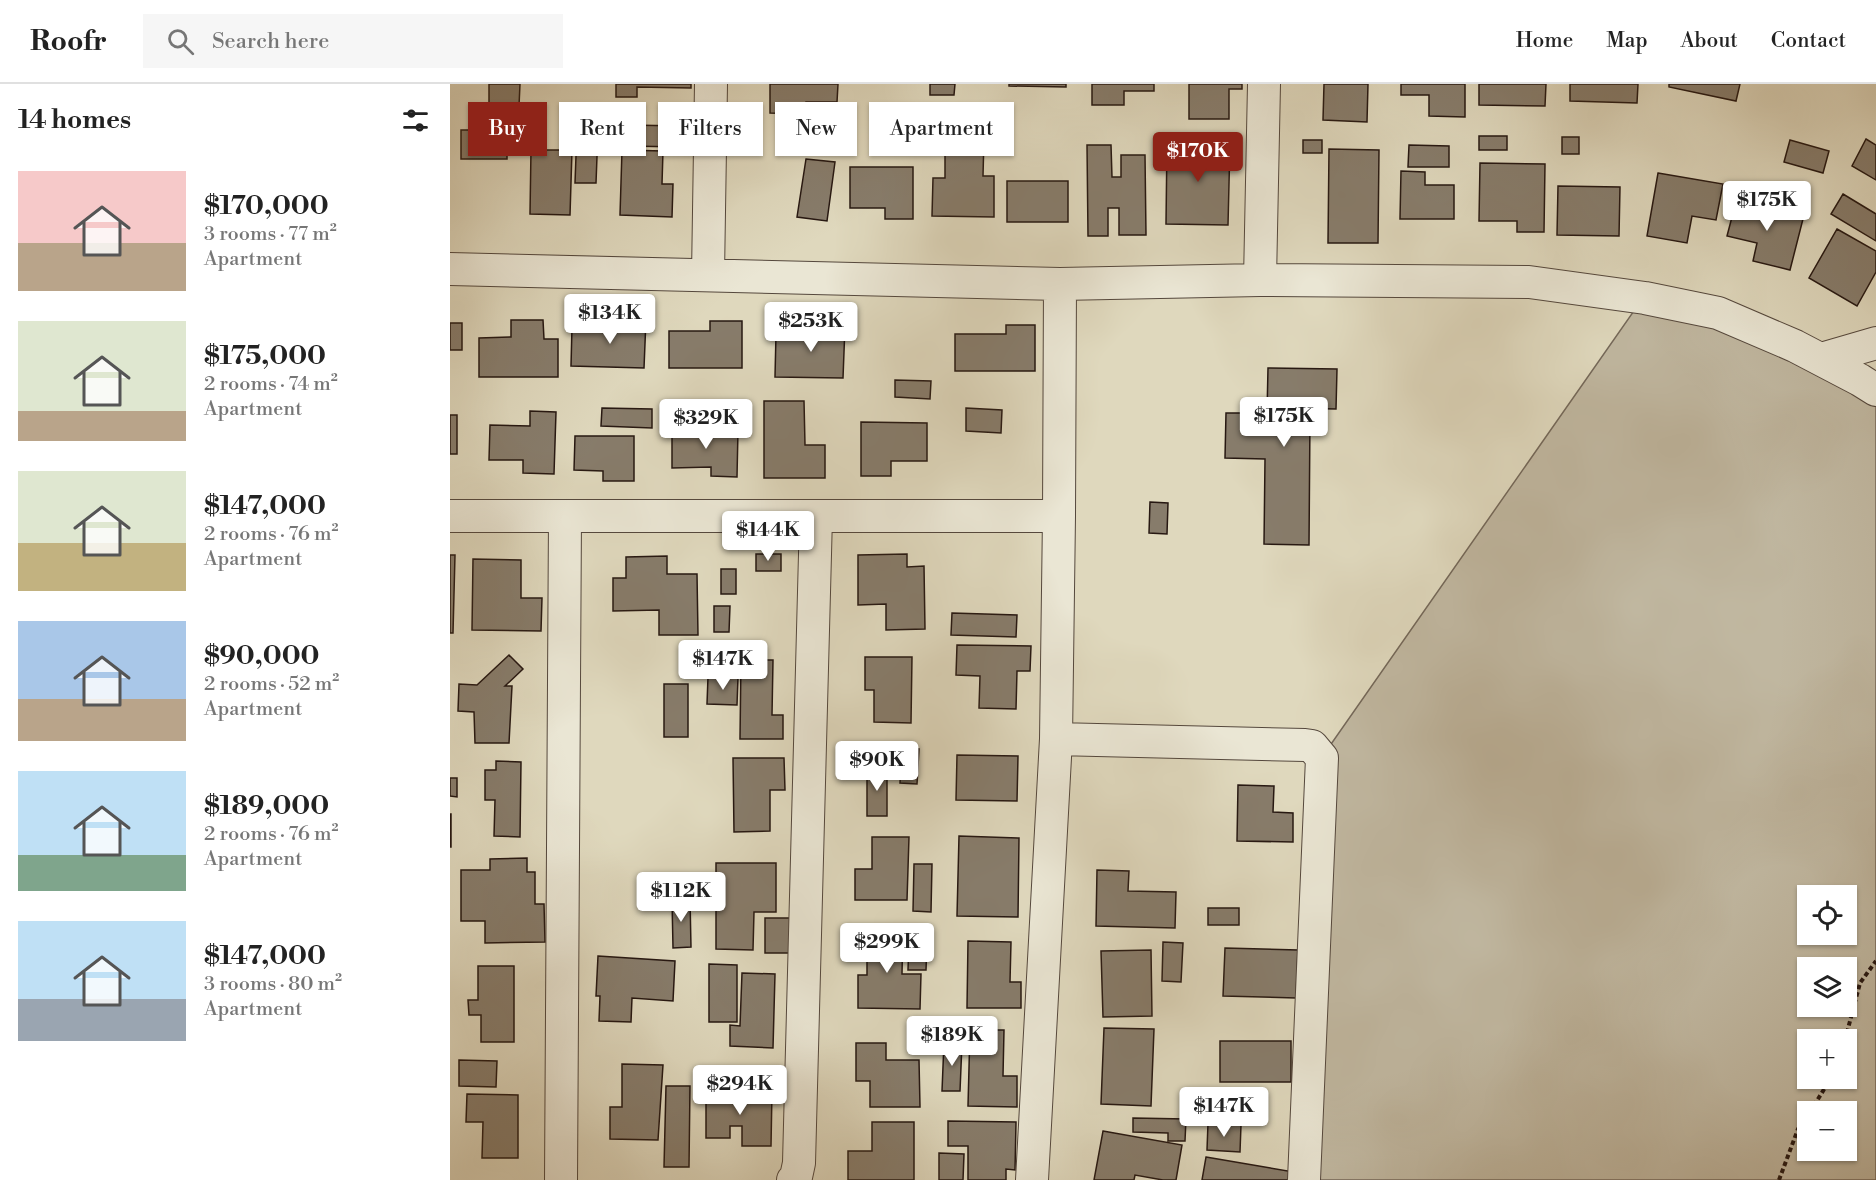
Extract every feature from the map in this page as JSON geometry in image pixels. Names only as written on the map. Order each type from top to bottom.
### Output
[{"type":"street","points":[[708,275],[711,84]]},
{"type":"street","points":[[1260,280],[1264,84]]},
{"type":"street","points":[[450,269],[1060,284],[1260,280],[1529,282],[1633,296],[1718,313],[1795,346],[1876,390]]},
{"type":"street","points":[[1032,1180],[1056,739],[1060,284]]},
{"type":"street","points":[[1821,359],[1876,343]]},
{"type":"street","points":[[450,516],[1059,516]]},
{"type":"street","points":[[561,1180],[565,516]]},
{"type":"street","points":[[793,1180],[796,1177],[799,1162],[816,516]]},
{"type":"street","points":[[1056,739],[1305,745],[1312,746],[1322,758],[1304,1180]]},
{"type":"path","points":[[1848,1029],[1860,983],[1876,961]]},
{"type":"path","points":[[1779,1180],[1797,1132]]},
{"type":"shaded area","points":[[1638,305],[1713,321],[1876,400],[1876,1180],[1312,1180],[1329,747]]},
{"type":"building","points":[[489,84],[520,84],[519,102],[489,102]]},
{"type":"building","points":[[616,84],[691,84],[691,88],[637,87],[637,97],[616,97]]},
{"type":"building","points":[[770,84],[838,84],[837,102],[775,102],[775,113],[770,113]]},
{"type":"building","points":[[930,84],[955,84],[954,95],[930,95]]},
{"type":"building","points":[[1009,84],[1066,84],[1066,87],[1009,86]]},
{"type":"building","points":[[1092,84],[1154,84],[1154,91],[1124,91],[1124,105],[1092,105]]},
{"type":"building","points":[[1189,84],[1242,84],[1242,89],[1229,89],[1229,119],[1189,119]]},
{"type":"building","points":[[1324,84],[1368,84],[1367,122],[1323,120]]},
{"type":"building","points":[[1401,84],[1465,84],[1465,117],[1429,116],[1429,95],[1401,95]]},
{"type":"building","points":[[1479,84],[1546,84],[1545,106],[1479,105]]},
{"type":"building","points":[[1570,84],[1638,84],[1637,103],[1570,101]]},
{"type":"building","points":[[1669,84],[1740,84],[1736,101],[1669,87]]},
{"type":"building","points":[[646,125],[658,126],[658,147],[646,146]]},
{"type":"building","points":[[461,130],[468,130],[468,156],[507,156],[507,159],[461,159]]},
{"type":"building","points":[[1479,136],[1507,136],[1507,150],[1479,150]]},
{"type":"building","points":[[1562,137],[1579,137],[1579,154],[1562,154]]},
{"type":"building","points":[[1866,139],[1876,145],[1876,180],[1852,166]]},
{"type":"building","points":[[1303,140],[1322,140],[1322,153],[1303,153]]},
{"type":"building","points":[[1790,140],[1829,151],[1823,173],[1784,162]]},
{"type":"building","points":[[1167,142],[1230,143],[1228,225],[1166,224]]},
{"type":"building","points":[[1087,145],[1111,145],[1112,177],[1121,177],[1121,155],[1145,155],[1146,235],[1119,235],[1119,208],[1108,208],[1108,236],[1088,236]]},
{"type":"building","points":[[1409,145],[1449,146],[1449,167],[1408,167]]},
{"type":"building","points":[[1329,149],[1379,150],[1378,243],[1328,243]]},
{"type":"building","points":[[547,150],[559,150],[559,156],[572,156],[570,215],[530,214],[531,156],[547,156]]},
{"type":"building","points":[[646,151],[658,151],[658,156],[663,156],[662,184],[673,184],[672,217],[620,215],[622,156],[646,156]]},
{"type":"building","points":[[576,156],[597,156],[596,183],[575,183]]},
{"type":"building","points":[[945,156],[984,156],[983,176],[994,176],[994,217],[932,216],[933,178],[945,178]]},
{"type":"building","points":[[806,159],[835,162],[827,221],[797,217]]},
{"type":"building","points":[[1480,163],[1545,164],[1544,232],[1517,232],[1517,221],[1479,221]]},
{"type":"building","points":[[850,167],[913,167],[913,219],[885,219],[885,208],[850,208]]},
{"type":"building","points":[[1401,171],[1425,172],[1425,185],[1454,185],[1454,219],[1400,219]]},
{"type":"building","points":[[1658,173],[1723,184],[1716,220],[1692,216],[1687,243],[1647,236]]},
{"type":"building","points":[[1007,181],[1068,181],[1068,222],[1007,222]]},
{"type":"building","points":[[1558,186],[1620,187],[1619,236],[1557,235]]},
{"type":"building","points":[[1843,194],[1876,214],[1876,241],[1831,214]]},
{"type":"building","points":[[1737,198],[1804,215],[1790,270],[1753,261],[1757,243],[1727,236]]},
{"type":"building","points":[[1837,229],[1876,251],[1876,272],[1857,306],[1809,278]]},
{"type":"building","points":[[613,318],[646,319],[644,368],[571,366],[572,327],[613,328]]},
{"type":"building","points":[[511,320],[543,320],[544,339],[558,339],[558,377],[479,377],[479,338],[511,337]]},
{"type":"building","points":[[710,321],[742,321],[742,368],[669,368],[669,331],[710,331]]},
{"type":"building","points":[[450,323],[462,323],[462,350],[450,350]]},
{"type":"building","points":[[806,325],[845,326],[843,378],[775,377],[776,334],[806,335]]},
{"type":"building","points":[[1006,325],[1035,325],[1035,371],[955,371],[955,334],[1006,334]]},
{"type":"building","points":[[1268,368],[1337,369],[1336,409],[1284,408],[1284,417],[1310,417],[1309,545],[1264,544],[1265,459],[1225,458],[1226,413],[1267,413]]},
{"type":"building","points":[[895,380],[931,381],[930,399],[895,397]]},
{"type":"building","points":[[764,401],[804,401],[805,445],[825,445],[825,478],[764,478]]},
{"type":"building","points":[[675,407],[711,409],[710,426],[674,425]]},
{"type":"building","points":[[602,408],[652,409],[652,428],[601,426]]},
{"type":"building","points":[[966,408],[1002,410],[1001,433],[966,431]]},
{"type":"building","points":[[530,411],[556,412],[554,474],[523,473],[523,460],[489,460],[490,425],[530,426]]},
{"type":"building","points":[[450,415],[457,415],[457,454],[450,454]]},
{"type":"building","points":[[861,422],[927,423],[927,461],[891,461],[891,476],[861,476]]},
{"type":"building","points":[[672,429],[738,430],[737,477],[711,476],[711,467],[672,468]]},
{"type":"building","points":[[575,436],[634,436],[634,481],[603,481],[603,471],[574,470]]},
{"type":"building","points":[[1150,502],[1168,503],[1167,534],[1149,533]]},
{"type":"building","points":[[756,554],[781,554],[781,571],[756,571]]},
{"type":"building","points":[[907,554],[907,567],[924,566],[925,629],[886,630],[886,604],[858,605],[858,555]]},
{"type":"building","points":[[450,555],[455,555],[453,633],[450,633]]},
{"type":"building","points":[[667,556],[667,574],[697,574],[698,635],[659,635],[659,610],[613,611],[613,578],[626,578],[626,557]]},
{"type":"building","points":[[473,559],[521,560],[521,598],[542,598],[541,631],[472,630]]},
{"type":"building","points":[[721,569],[736,569],[736,594],[721,594]]},
{"type":"building","points":[[714,606],[730,606],[729,632],[714,632]]},
{"type":"building","points":[[952,613],[1017,615],[1016,637],[951,635]]},
{"type":"building","points":[[957,645],[1031,646],[1030,671],[1017,671],[1016,709],[979,708],[980,676],[956,675]]},
{"type":"building","points":[[509,655],[523,669],[505,686],[512,686],[509,743],[475,743],[474,712],[458,711],[459,684],[477,685]]},
{"type":"building","points":[[865,657],[912,657],[911,723],[874,722],[874,690],[865,690]]},
{"type":"building","points":[[741,660],[773,660],[772,715],[783,715],[783,739],[740,739]]},
{"type":"building","points":[[708,677],[738,677],[737,705],[707,704]]},
{"type":"building","points":[[664,684],[688,684],[688,737],[664,737]]},
{"type":"building","points":[[902,748],[919,749],[917,784],[900,783]]},
{"type":"building","points":[[957,755],[1018,756],[1017,801],[956,800]]},
{"type":"building","points":[[733,758],[784,758],[785,790],[770,790],[770,831],[734,832]]},
{"type":"building","points":[[496,761],[521,762],[520,837],[494,836],[495,800],[485,800],[485,770],[496,770]]},
{"type":"building","points":[[867,767],[887,767],[887,816],[867,816]]},
{"type":"building","points":[[450,778],[457,778],[457,797],[450,796]]},
{"type":"building","points":[[1238,785],[1274,786],[1273,812],[1293,813],[1293,842],[1237,841]]},
{"type":"building","points":[[451,814],[451,847],[450,847]]},
{"type":"building","points":[[959,836],[1019,838],[1018,917],[957,916]]},
{"type":"building","points":[[872,837],[909,837],[907,900],[855,900],[855,869],[872,869]]},
{"type":"building","points":[[527,858],[527,872],[535,872],[535,904],[544,904],[545,942],[485,943],[485,921],[461,921],[461,870],[490,870],[490,859]]},
{"type":"building","points":[[716,863],[776,863],[776,912],[754,912],[753,950],[716,949]]},
{"type":"building","points":[[914,864],[932,864],[931,912],[913,911]]},
{"type":"building","points":[[1097,870],[1129,871],[1128,891],[1176,892],[1175,928],[1096,926]]},
{"type":"building","points":[[672,899],[690,899],[691,947],[673,948]]},
{"type":"building","points":[[1208,908],[1239,908],[1239,925],[1208,925]]},
{"type":"building","points":[[765,918],[796,918],[796,953],[765,953]]},
{"type":"building","points":[[867,928],[903,928],[902,974],[921,974],[920,1009],[858,1008],[858,975],[867,975]]},
{"type":"building","points":[[968,941],[1011,942],[1010,982],[1021,982],[1021,1008],[967,1008]]},
{"type":"building","points":[[909,942],[927,942],[926,970],[908,970]]},
{"type":"building","points":[[1163,942],[1183,943],[1181,982],[1162,981]]},
{"type":"building","points":[[1225,948],[1298,950],[1296,998],[1223,996]]},
{"type":"building","points":[[1151,950],[1152,1016],[1103,1017],[1101,951]]},
{"type":"building","points":[[598,956],[675,961],[673,1001],[632,998],[631,1022],[599,1021],[600,996],[596,996]]},
{"type":"building","points":[[709,964],[737,965],[737,1022],[709,1022]]},
{"type":"building","points":[[478,966],[514,966],[514,1042],[481,1042],[481,1015],[469,1015],[468,1000],[478,1000]]},
{"type":"building","points":[[742,973],[775,974],[773,1048],[730,1046],[730,1025],[740,1026]]},
{"type":"building","points":[[1104,1028],[1154,1029],[1151,1106],[1101,1104]]},
{"type":"building","points":[[970,1030],[1004,1030],[1003,1076],[1017,1076],[1017,1107],[968,1106]]},
{"type":"building","points":[[1220,1041],[1291,1041],[1291,1082],[1220,1082]]},
{"type":"building","points":[[944,1042],[962,1043],[960,1091],[942,1091]]},
{"type":"building","points":[[856,1043],[886,1043],[886,1060],[919,1060],[920,1107],[870,1107],[870,1081],[856,1081]]},
{"type":"building","points":[[459,1060],[497,1061],[496,1087],[459,1086]]},
{"type":"building","points":[[622,1064],[663,1065],[658,1140],[610,1139],[610,1107],[622,1107]]},
{"type":"building","points":[[666,1086],[690,1086],[689,1167],[664,1167]]},
{"type":"building","points":[[1216,1090],[1264,1091],[1263,1108],[1215,1106]]},
{"type":"building","points":[[706,1091],[772,1091],[771,1146],[742,1146],[742,1126],[730,1126],[730,1138],[706,1138]]},
{"type":"building","points":[[467,1094],[518,1095],[518,1158],[482,1158],[483,1122],[466,1122]]},
{"type":"building","points":[[1133,1118],[1186,1119],[1185,1141],[1168,1141],[1168,1133],[1133,1132]]},
{"type":"building","points":[[948,1121],[1016,1122],[1015,1170],[1006,1169],[1006,1180],[968,1180],[968,1146],[948,1146]]},
{"type":"building","points":[[872,1122],[914,1122],[914,1180],[848,1180],[848,1151],[872,1151]]},
{"type":"building","points":[[1208,1123],[1241,1125],[1240,1152],[1207,1150]]},
{"type":"building","points":[[1103,1131],[1182,1145],[1176,1180],[1135,1175],[1134,1180],[1094,1180]]},
{"type":"building","points":[[939,1153],[964,1154],[963,1180],[939,1180]]},
{"type":"building","points":[[1206,1157],[1294,1172],[1293,1180],[1202,1180]]}]
